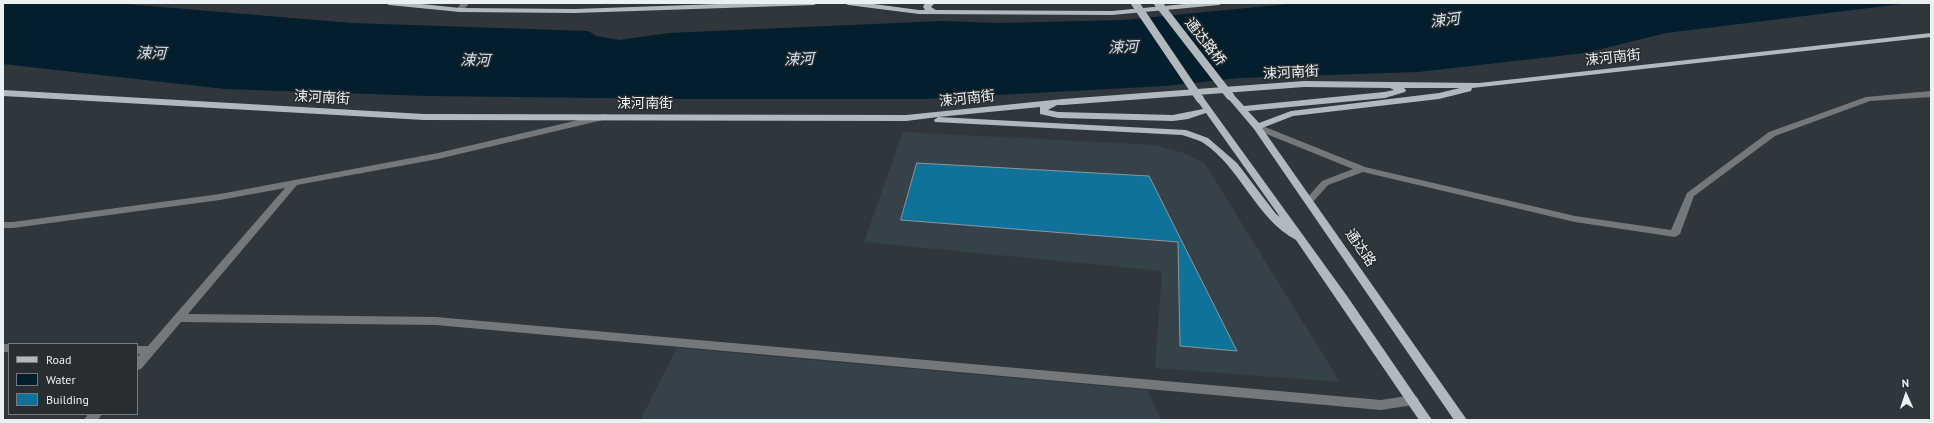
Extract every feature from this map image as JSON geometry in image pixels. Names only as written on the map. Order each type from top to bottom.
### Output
[{"type":"main road","points":[[389,3],[460,10],[575,11],[814,3]]},
{"type":"main road","points":[[848,3],[919,12],[1112,13],[1219,3]]},
{"type":"main road","points":[[931,3],[928,4],[927,7],[929,10],[935,12]]},
{"type":"main road","points":[[1135,3],[1200,99],[1351,309],[1426,420]]},
{"type":"main road","name":"通达路桥","points":[[1158,3],[1230,96]]},
{"type":"main road","name":"涑河南街","points":[[3,93],[424,116],[906,118],[1063,102],[1304,84],[1479,86],[1931,35]]},
{"type":"main road","points":[[1242,109],[1385,95],[1402,90],[1389,84]]},
{"type":"main road","points":[[1257,127],[1291,114],[1439,96],[1479,86]]},
{"type":"main road","name":"通达路","points":[[1230,96],[1257,127],[1461,420]]},
{"type":"main road","points":[[1063,102],[1044,107],[1043,112],[1058,115],[1173,118],[1188,116],[1208,110]]},
{"type":"main road","points":[[906,118],[1183,132],[1205,140],[1234,165],[1272,216],[1298,237]]},
{"type":"street","points":[[460,10],[465,3]]},
{"type":"street","points":[[1257,127],[1362,169],[1575,219],[1675,234],[1690,195],[1772,134],[1869,99],[1931,94]]},
{"type":"street","points":[[3,225],[13,225],[220,197],[438,156],[604,117]]},
{"type":"street","points":[[1309,201],[1325,182],[1362,169]]},
{"type":"street","points":[[138,365],[294,183]]},
{"type":"street","points":[[178,318],[436,321],[1381,405],[1413,400]]},
{"type":"street","points":[[138,350],[151,350]]},
{"type":"shaded area","points":[[903,132],[1155,145],[1184,153],[1205,164],[1340,382],[1155,368],[1162,271],[864,242]]},
{"type":"shaded area","points":[[677,348],[1147,390],[1161,420],[640,420]]},
{"type":"water","name":"涑河","points":[[3,3],[114,3],[352,23],[588,31],[597,36],[619,40],[669,33],[941,21],[999,23],[1123,20],[1298,3],[1910,3],[1666,33],[1585,53],[1418,72],[1239,78],[1165,86],[923,99],[687,99],[427,96],[225,89],[3,64]]},
{"type":"building","points":[[917,163],[1149,176],[1237,351],[1180,346],[1178,242],[901,220]]}]
